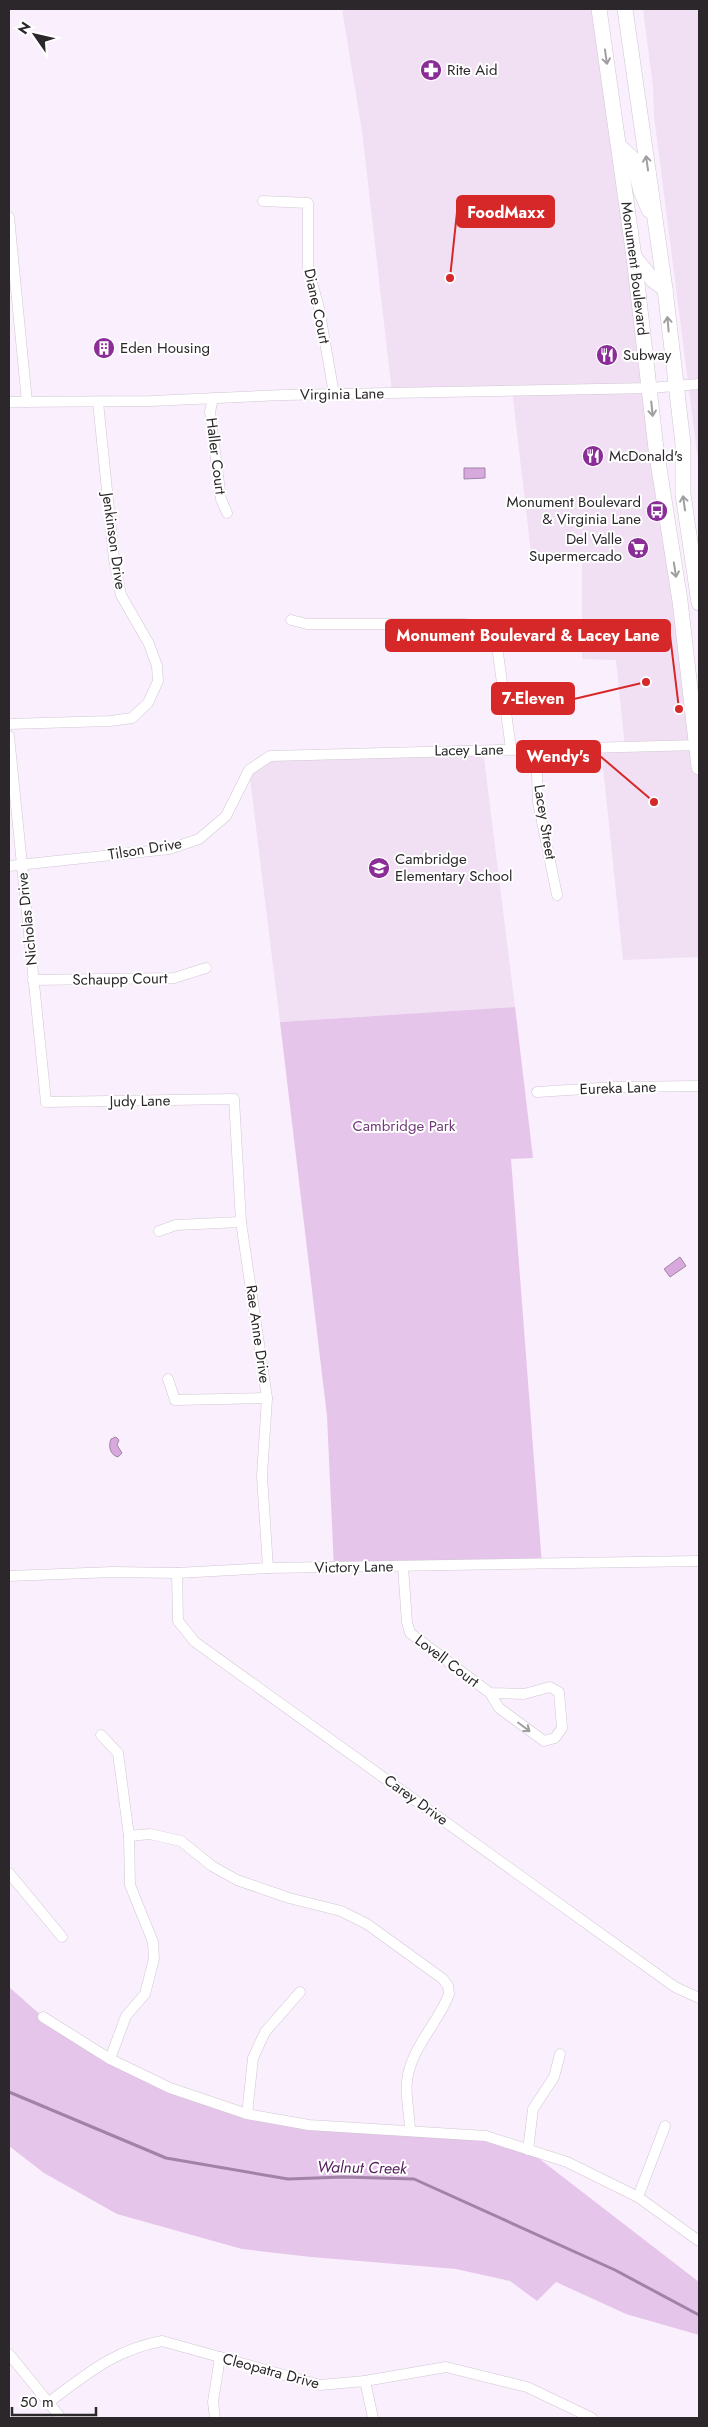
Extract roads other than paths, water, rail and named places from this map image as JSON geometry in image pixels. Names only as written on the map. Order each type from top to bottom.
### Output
[{"type":"main road","name":"Monument Boulevard","points":[[599,9],[634,257],[656,449],[680,601],[698,745],[699,767]]},
{"type":"main road","name":"Monument Boulevard","points":[[624,9],[665,289],[683,444],[683,494],[699,603]]},
{"type":"main road","points":[[619,146],[633,160],[640,191],[656,224]]},
{"type":"main road","points":[[634,257],[653,280],[665,289]]},
{"type":"street","name":"Diane Court","points":[[263,201],[308,203],[308,268],[319,308],[334,394]]},
{"type":"street","points":[[9,217],[27,402]]},
{"type":"street","name":"Virginia Lane","points":[[9,402],[98,402],[334,394],[650,388],[699,384]]},
{"type":"street","name":"Haller Court","points":[[213,398],[210,412],[220,499],[228,514]]},
{"type":"street","name":"Jenkinson Drive","points":[[9,724],[110,721],[132,718],[148,703],[158,681],[157,666],[148,644],[120,595],[98,402]]},
{"type":"street","points":[[292,620],[307,624],[465,624],[485,630],[497,646],[511,749]]},
{"type":"street","name":"Nicholas Drive","points":[[9,736],[46,1102]]},
{"type":"street","name":"Lacey Lane","points":[[270,756],[698,745]]},
{"type":"street","name":"Lacey Street","points":[[536,748],[538,802],[557,895]]},
{"type":"street","name":"Tilson Drive","points":[[9,866],[169,849],[199,839],[226,816],[249,770],[270,756]]},
{"type":"street","name":"Schaupp Court","points":[[33,980],[174,978],[206,968]]},
{"type":"street","name":"Eureka Lane","points":[[538,1092],[616,1087],[699,1086]]},
{"type":"street","name":"Judy Lane","points":[[46,1102],[234,1099]]},
{"type":"street","name":"Rae Anne Drive","points":[[234,1099],[242,1222],[267,1398],[262,1476],[268,1568]]},
{"type":"street","points":[[159,1231],[176,1225],[242,1222]]},
{"type":"street","points":[[168,1379],[176,1400],[267,1398]]},
{"type":"street","name":"Victory Lane","points":[[9,1576],[113,1572],[177,1574],[268,1568],[699,1561]]},
{"type":"street","name":"Lovell Court","points":[[403,1566],[407,1622],[410,1633],[490,1693],[499,1708],[544,1741],[550,1740],[559,1734],[562,1728],[559,1692],[556,1690],[550,1687],[524,1694],[490,1693]]},
{"type":"street","name":"Carey Drive","points":[[177,1574],[178,1621],[195,1642],[675,1987],[699,1998]]},
{"type":"street","points":[[102,1734],[118,1754],[129,1836],[130,1886],[153,1942],[154,1960],[145,1994],[126,2016],[110,2059]]},
{"type":"street","points":[[129,1836],[150,1834],[181,1842],[212,1866],[236,1880],[289,1898],[341,1911],[367,1924],[443,1979],[448,1986],[449,1994],[414,2058],[407,2081],[410,2131]]},
{"type":"street","points":[[9,1873],[62,1937]]},
{"type":"street","points":[[247,2114],[253,2058],[265,2032],[300,1992]]},
{"type":"street","points":[[43,2017],[110,2059],[170,2088],[247,2114],[309,2125],[486,2136],[566,2162],[638,2197],[699,2241]]},
{"type":"street","points":[[528,2150],[533,2109],[554,2077],[560,2054]]},
{"type":"street","points":[[638,2197],[666,2126]]},
{"type":"street","name":"Cleopatra Drive","points":[[49,2402],[112,2356],[138,2345],[162,2341],[320,2385],[365,2381],[446,2367],[527,2387],[592,2418]]},
{"type":"street","points":[[9,2354],[61,2418]]},
{"type":"street","points":[[215,2418],[213,2402],[220,2358]]},
{"type":"street","points":[[365,2381],[373,2418]]},
{"type":"waterway","name":"Walnut Creek","points":[[9,2092],[166,2158],[288,2179],[343,2177],[414,2179],[615,2270],[699,2315]]},
{"type":"place","name":"Rite Aid","points":[[431,70]]},
{"type":"place","name":"FoodMaxx","points":[[450,278]]},
{"type":"place","name":"Eden Housing","points":[[104,348]]},
{"type":"place","name":"Subway","points":[[607,355]]},
{"type":"place","name":"McDonald's","points":[[593,456]]},
{"type":"place","name":"Monument Boulevard & Virginia Lane","points":[[657,511]]},
{"type":"place","name":"Del Valle Supermercado","points":[[638,548]]},
{"type":"place","name":"7-Eleven","points":[[646,682]]},
{"type":"place","name":"Monument Boulevard & Lacey Lane","points":[[679,709]]},
{"type":"place","name":"Wendy's","points":[[654,802]]},
{"type":"place","name":"Cambridge Elementary School","points":[[379,868]]},
{"type":"park label","name":"Cambridge Park","points":[[404,1126]]}]
